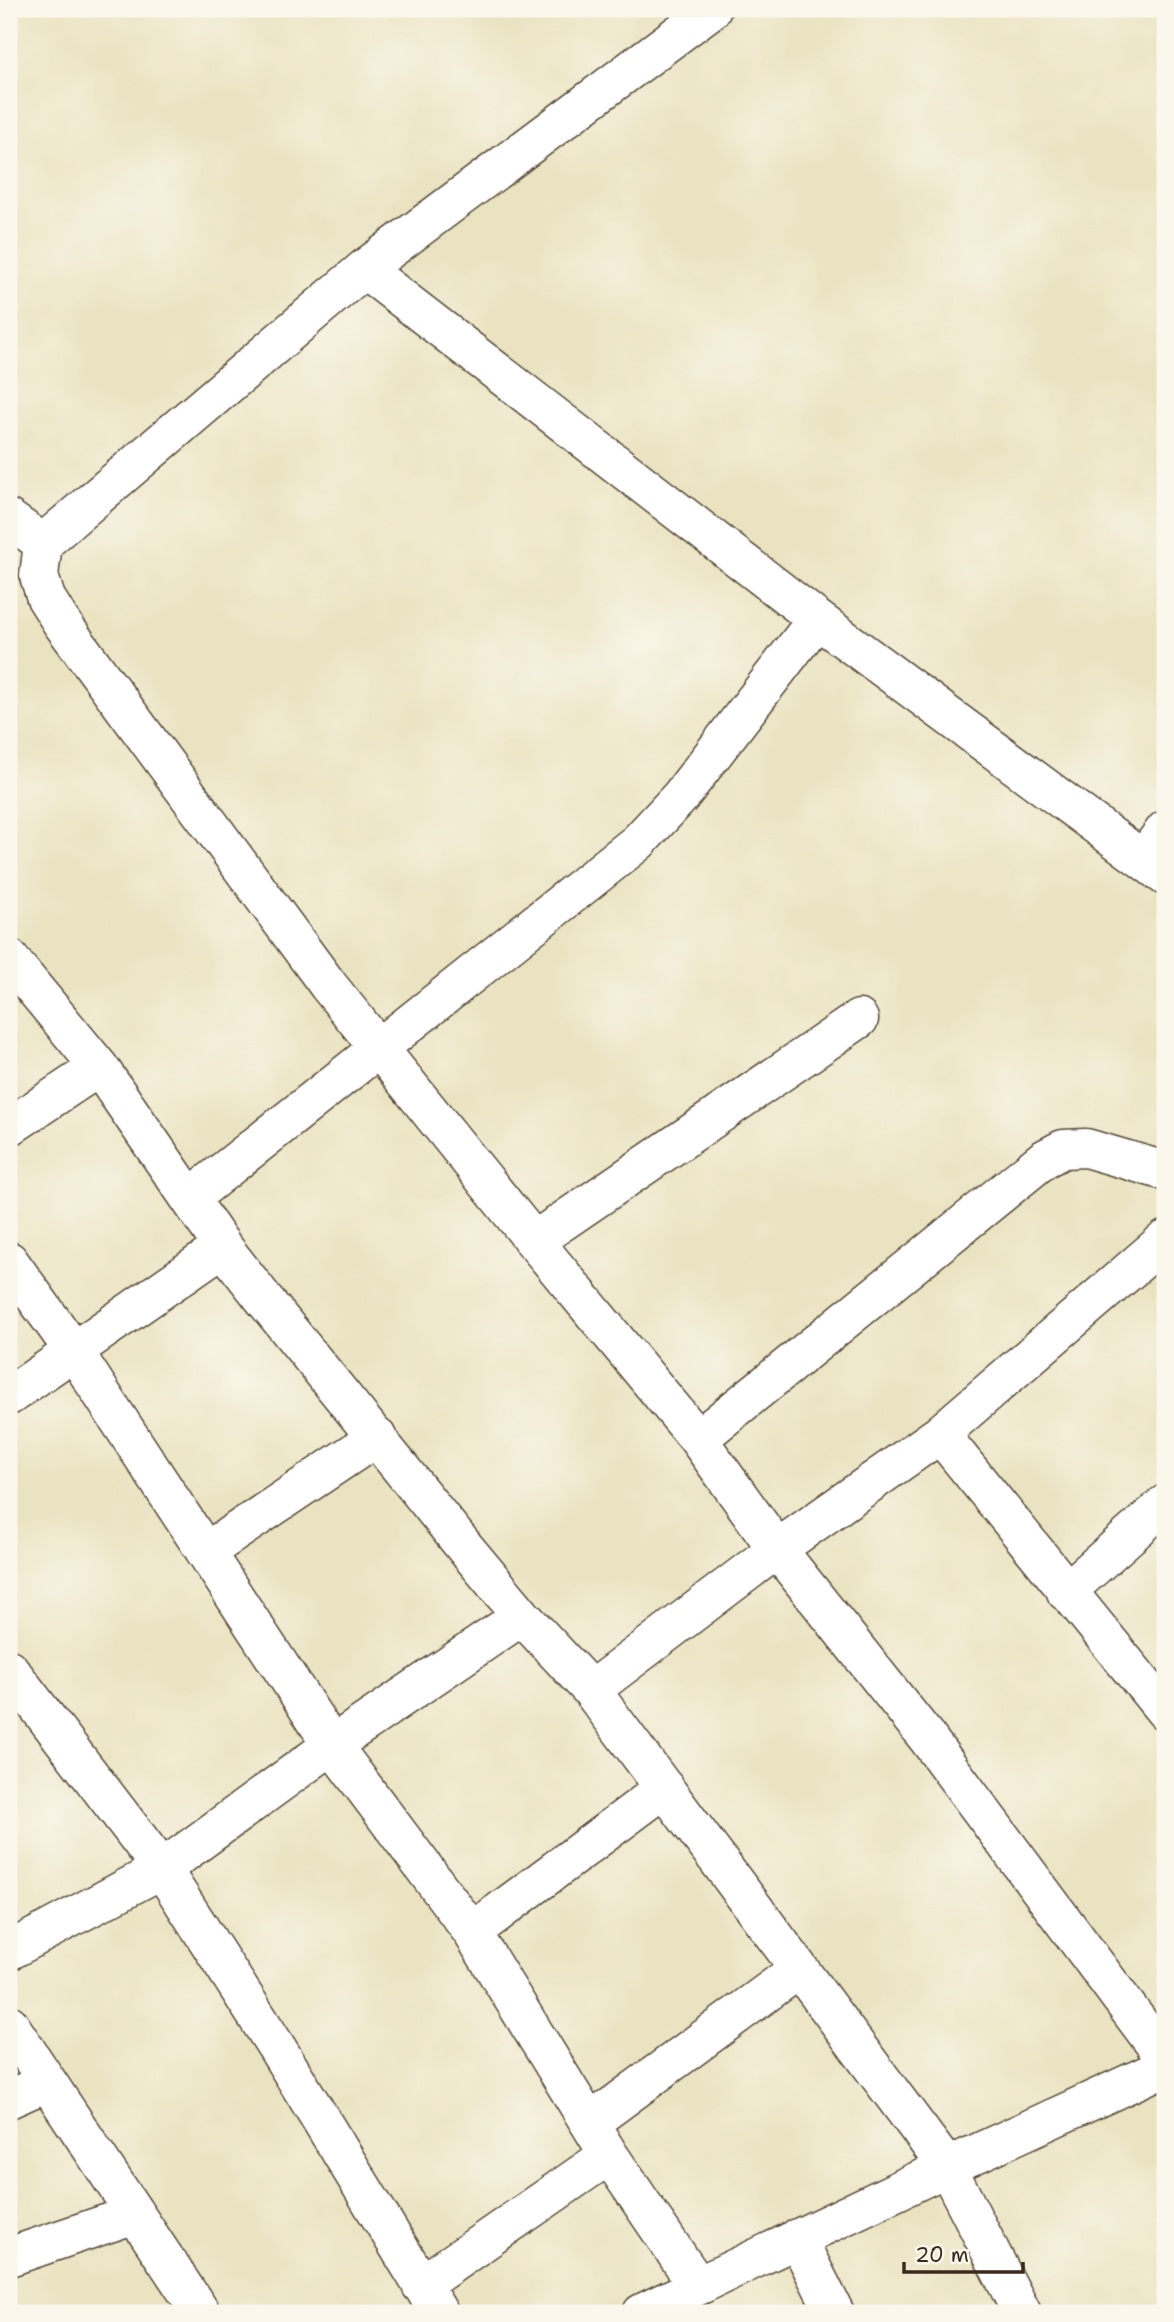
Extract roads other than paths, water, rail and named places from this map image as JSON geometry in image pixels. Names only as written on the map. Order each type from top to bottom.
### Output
[{"type":"street","points":[[9,568],[43,543],[364,269],[712,9]]},
{"type":"street","points":[[364,269],[817,619],[1154,868],[1165,830]]},
{"type":"street","points":[[9,519],[43,543]]},
{"type":"street","points":[[43,543],[39,576],[47,598],[61,622],[328,985],[698,1439],[777,1549],[928,1739],[1165,2058]]},
{"type":"street","points":[[190,1198],[638,842],[680,797],[817,619]]},
{"type":"street","points":[[9,958],[99,1067],[223,1247],[522,1616],[591,1690],[665,1788],[947,2167],[1022,2313]]},
{"type":"street","points":[[534,1241],[859,1019]]},
{"type":"street","points":[[9,1127],[99,1067]]},
{"type":"street","points":[[698,1439],[1044,1159],[1063,1149],[1086,1148],[1165,1171]]},
{"type":"street","points":[[591,1690],[777,1549],[940,1434],[1165,1240]]},
{"type":"street","points":[[9,1396],[223,1247]]},
{"type":"street","points":[[9,1261],[73,1350],[332,1745],[472,1932],[609,2155],[671,2303],[797,2238],[1165,2067]]},
{"type":"street","points":[[940,1434],[1165,1711]]},
{"type":"street","points":[[206,1551],[377,1437]]},
{"type":"street","points":[[1066,1592],[1165,1504]]},
{"type":"street","points":[[9,1951],[162,1870],[332,1745],[522,1616]]},
{"type":"street","points":[[9,1669],[162,1870],[277,2048],[430,2299],[609,2155]]},
{"type":"street","points":[[472,1932],[665,1788]]},
{"type":"street","points":[[591,2122],[800,1969]]},
{"type":"street","points":[[9,2024],[201,2313]]},
{"type":"street","points":[[9,2099],[47,2082]]},
{"type":"street","points":[[9,2257],[135,2214]]},
{"type":"street","points":[[797,2238],[835,2313]]}]
